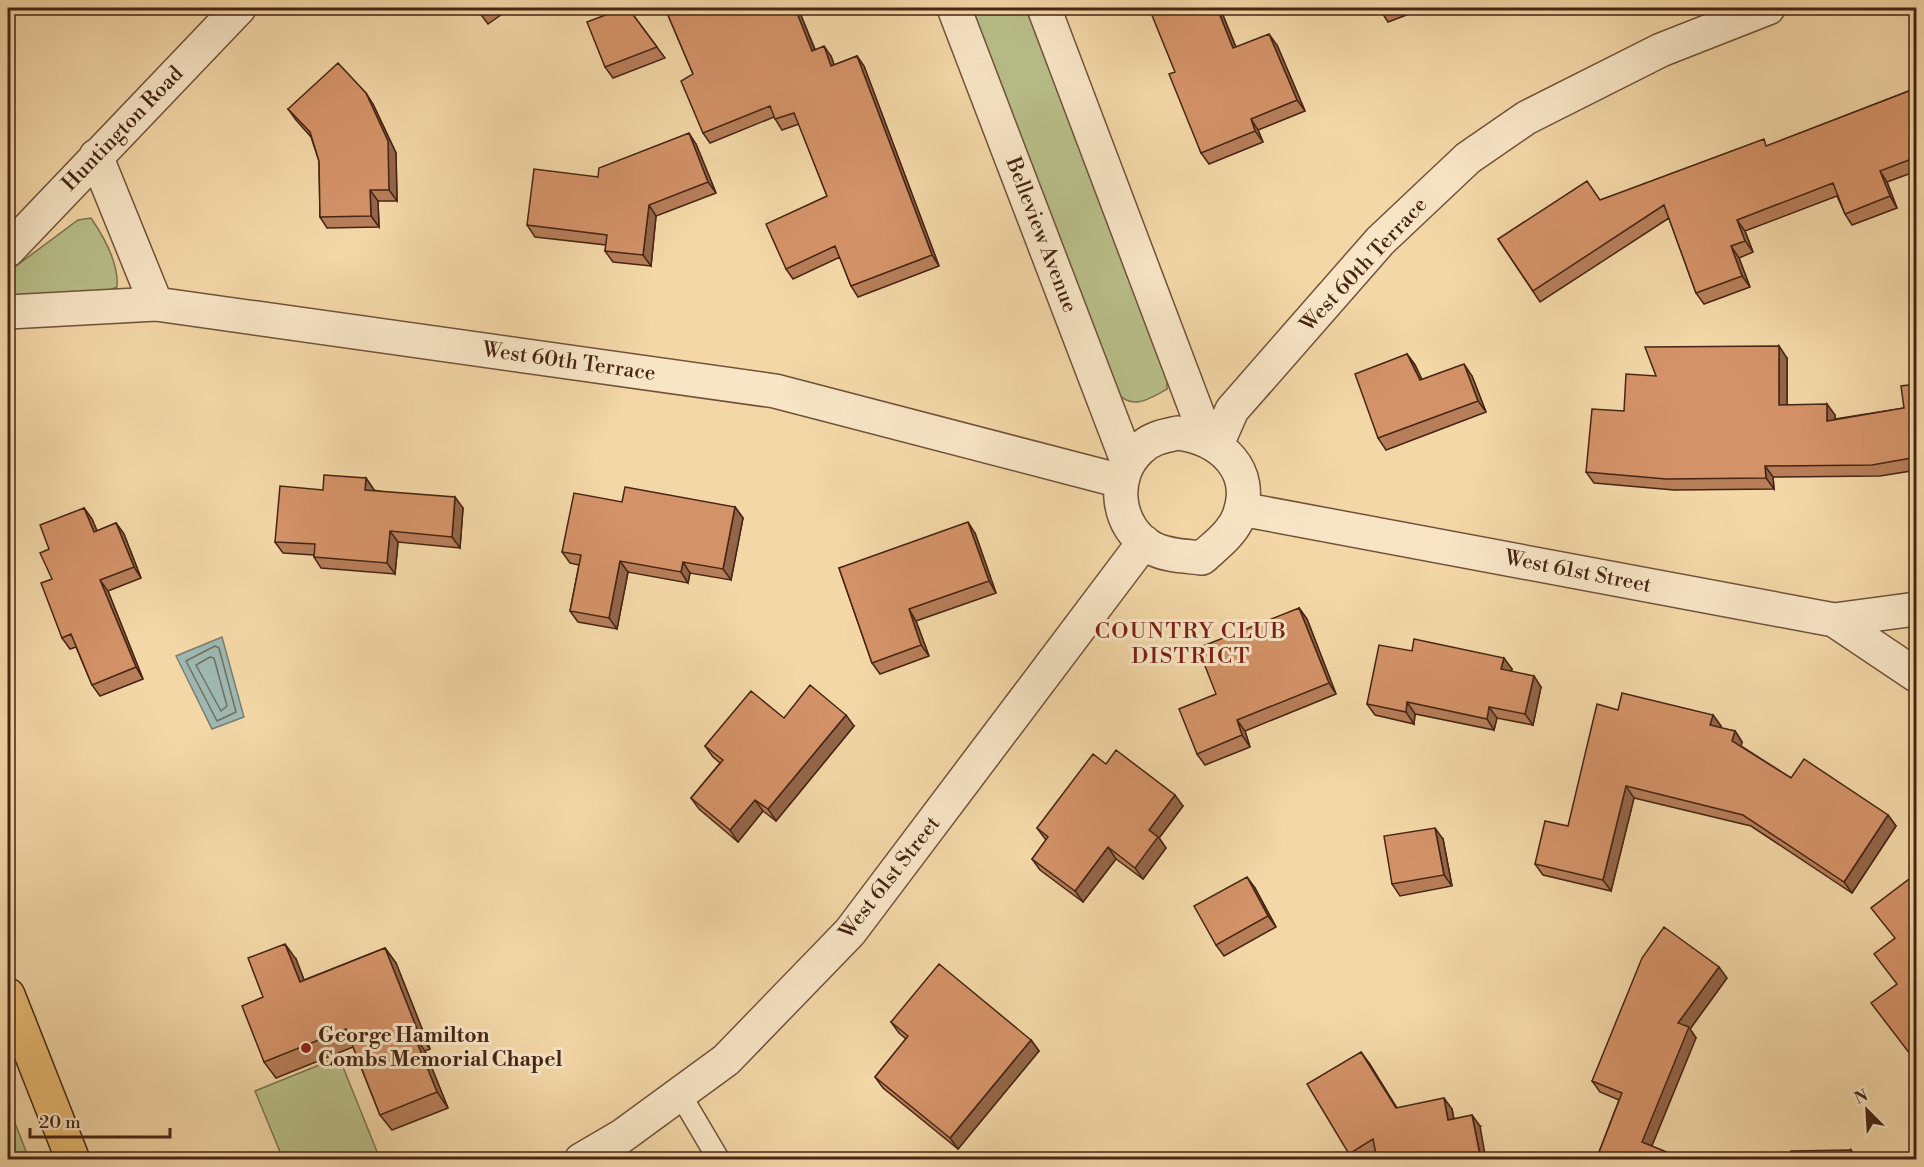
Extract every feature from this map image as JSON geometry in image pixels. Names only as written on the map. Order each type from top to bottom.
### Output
[{"type":"main road","points":[[8,995],[73,1160]]},
{"type":"street","name":"Huntington Road","points":[[8,250],[239,8]]},
{"type":"street","name":"Belleview Avenue","points":[[954,8],[1125,472]]},
{"type":"street","points":[[1044,8],[1212,442]]},
{"type":"street","name":"West 60th Terrace","points":[[1212,442],[1232,410],[1365,258],[1468,158],[1526,118],[1660,50],[1768,8]]},
{"type":"street","points":[[96,156],[156,304]]},
{"type":"street","name":"West 60th Terrace","points":[[8,312],[156,304],[775,391],[1125,472]]},
{"type":"street","points":[[1178,433],[1212,442],[1232,459],[1240,477],[1238,518],[1227,535],[1202,558],[1171,555],[1152,548],[1125,520],[1120,501],[1125,472],[1141,448],[1158,437],[1178,433]]},
{"type":"street","name":"West 61st Street","points":[[1240,508],[1834,620],[1917,609]]},
{"type":"street","name":"West 61st Street","points":[[580,1160],[622,1136],[726,1060],[850,932],[1144,542]]},
{"type":"street","points":[[1834,620],[1917,675]]},
{"type":"lane","points":[[680,1094],[719,1160]]},
{"type":"green space","points":[[968,8],[1027,8],[1167,378],[1167,389],[1154,396],[1134,402],[1122,398],[1117,392]]},
{"type":"green space","points":[[91,218],[113,260],[117,287],[105,292],[8,299],[8,272],[78,220]]},
{"type":"green space","points":[[339,1057],[380,1159],[283,1159],[255,1091]]},
{"type":"green space","points":[[8,1105],[29,1159],[8,1159]]},
{"type":"water","points":[[222,637],[244,717],[212,729],[176,656]]},
{"type":"building","points":[[476,8],[487,8],[480,13]]},
{"type":"building","points":[[628,8],[657,47],[605,67],[587,22]]},
{"type":"building","points":[[665,8],[795,8],[812,51],[824,46],[831,66],[857,56],[932,255],[851,286],[835,246],[786,269],[766,224],[827,196],[794,113],[775,119],[770,106],[703,133],[681,81],[693,74]]},
{"type":"building","points":[[1149,8],[1217,8],[1233,48],[1269,34],[1297,100],[1251,119],[1255,131],[1201,153],[1169,74],[1175,72]]},
{"type":"building","points":[[338,63],[366,93],[388,141],[389,190],[370,190],[371,216],[320,217],[319,161],[310,132],[288,109]]},
{"type":"building","points":[[1914,89],[1917,96],[1917,157],[1880,171],[1890,196],[1845,214],[1833,183],[1737,220],[1745,241],[1731,246],[1742,276],[1696,293],[1664,205],[1533,291],[1498,239],[1587,181],[1600,200],[1764,139],[1766,146]]},
{"type":"building","points":[[689,133],[708,182],[649,205],[643,255],[605,251],[607,235],[527,225],[534,169],[598,177],[599,168]]},
{"type":"building","points":[[1779,346],[1779,405],[1827,404],[1827,421],[1904,408],[1901,386],[1917,384],[1917,457],[1872,465],[1765,466],[1766,478],[1666,479],[1586,472],[1592,409],[1624,411],[1626,374],[1656,376],[1645,347]]},
{"type":"building","points":[[1407,354],[1420,380],[1464,364],[1478,401],[1378,438],[1355,374]]},
{"type":"building","points":[[324,475],[366,478],[365,490],[455,497],[452,537],[390,531],[387,563],[314,557],[315,544],[275,542],[280,486],[323,490]]},
{"type":"building","points":[[625,487],[735,507],[723,569],[683,562],[681,572],[620,561],[609,618],[570,611],[581,555],[562,552],[574,493],[622,502]]},
{"type":"building","points":[[84,508],[94,532],[116,523],[134,567],[100,580],[136,667],[92,685],[71,634],[62,638],[41,583],[52,579],[40,553],[49,549],[40,525]]},
{"type":"building","points":[[968,522],[989,581],[909,609],[921,645],[872,663],[839,568]]},
{"type":"building","points":[[1299,608],[1329,683],[1237,720],[1242,735],[1197,754],[1179,709],[1216,694],[1198,648]]},
{"type":"building","points":[[1414,639],[1504,658],[1501,669],[1534,676],[1525,714],[1489,707],[1487,719],[1407,702],[1406,712],[1367,704],[1379,645],[1412,651]]},
{"type":"building","points":[[810,685],[846,715],[768,809],[755,800],[730,830],[691,798],[723,760],[705,746],[751,691],[784,718]]},
{"type":"building","points":[[1622,693],[1713,715],[1710,725],[1735,731],[1732,741],[1791,778],[1804,759],[1888,815],[1844,882],[1743,815],[1626,786],[1603,880],[1535,864],[1545,821],[1568,826],[1597,704],[1618,710]]},
{"type":"building","points":[[1116,750],[1175,795],[1149,830],[1158,837],[1135,868],[1108,847],[1075,891],[1032,859],[1048,837],[1037,828],[1093,754],[1106,764]]},
{"type":"building","points":[[1435,828],[1444,875],[1392,884],[1384,836]]},
{"type":"building","points":[[1917,873],[1917,1063],[1871,1003],[1897,984],[1874,954],[1895,938],[1871,908]]},
{"type":"building","points":[[1247,877],[1268,916],[1216,945],[1194,906]]},
{"type":"building","points":[[1664,927],[1719,967],[1678,1023],[1689,1027],[1642,1142],[1674,1155],[1672,1160],[1596,1160],[1622,1093],[1592,1081],[1642,958]]},
{"type":"building","name":"George Hamilton Combs Memorial Chapel","points":[[285,944],[300,982],[385,948],[419,1034],[414,1035],[437,1092],[380,1115],[346,1029],[264,1062],[242,1006],[263,997],[248,958]]},
{"type":"building","points":[[939,964],[1031,1040],[950,1138],[875,1077],[908,1036],[891,1022]]},
{"type":"building","points":[[1361,1052],[1396,1108],[1444,1098],[1448,1120],[1472,1115],[1481,1160],[1377,1160],[1373,1139],[1349,1154],[1307,1084]]},
{"type":"building","points":[[1851,1150],[1851,1160],[1792,1160],[1791,1151]]},
{"type":"place","name":"George Hamilton Combs Memorial Chapel","points":[[306,1048]]},
{"type":"district","name":"COUNTRY CLUB DISTRICT","points":[[1191,644]]}]
